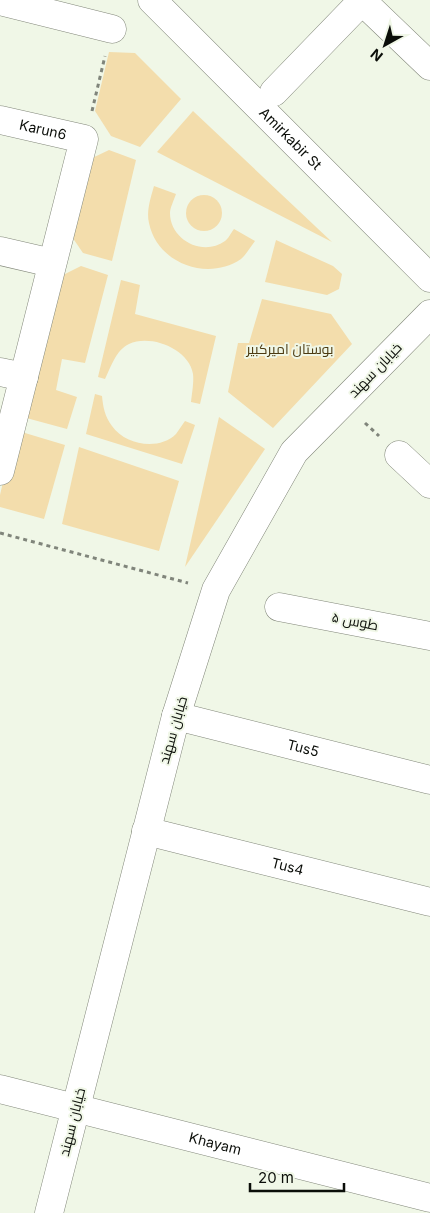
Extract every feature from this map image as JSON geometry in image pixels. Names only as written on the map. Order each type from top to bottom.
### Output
[{"type":"street","name":"Amirkabir St","points":[[152,0],[430,278]]},
{"type":"street","points":[[274,92],[362,0],[430,66]]},
{"type":"street","points":[[0,1],[112,29]]},
{"type":"street","name":"Karun6","points":[[0,120],[84,139]]},
{"type":"street","points":[[0,471],[12,375],[52,263],[84,139]]},
{"type":"street","points":[[0,251],[52,263]]},
{"type":"street","name":"خیابان سهند","points":[[49,1213],[176,716],[216,590],[294,452],[430,314]]},
{"type":"street","points":[[399,455],[430,484]]},
{"type":"street","name":"طوس ۵","points":[[279,607],[430,636]]},
{"type":"street","name":"Tus5","points":[[176,716],[430,780]]},
{"type":"street","name":"Tus4","points":[[146,831],[430,902]]},
{"type":"street","name":"Khayam","points":[[0,1089],[430,1198]]},
{"type":"path","points":[[84,139],[112,29]]},
{"type":"path","points":[[343,402],[399,455]]},
{"type":"path","points":[[0,533],[216,590]]},
{"type":"green space","points":[[109,52],[135,53],[181,99],[140,147],[111,136],[95,111]]},
{"type":"green space","points":[[193,111],[332,242],[157,152]]},
{"type":"green space","points":[[109,150],[136,160],[112,261],[83,253],[68,231],[86,161]]},
{"type":"green space","points":[[154,186],[176,194],[170,211],[171,223],[182,238],[189,243],[207,247],[216,245],[226,240],[234,229],[255,241],[241,259],[228,266],[213,269],[185,265],[162,249],[154,237],[149,223],[148,209]]},
{"type":"green space","points":[[204,195],[217,200],[222,213],[217,226],[204,231],[191,226],[186,213],[191,200]]},
{"type":"green space","points":[[276,240],[333,266],[342,274],[339,289],[327,295],[265,282]]},
{"type":"green space","points":[[81,266],[108,275],[85,363],[62,359],[56,390],[77,397],[67,429],[19,416],[55,279]]},
{"type":"green space","name":"بوستان امیرکبیر","points":[[121,280],[140,285],[135,314],[216,336],[200,404],[191,402],[193,374],[190,365],[177,351],[158,343],[138,341],[129,344],[117,355],[105,379],[98,377]]},
{"type":"green space","name":"بوستان امیرکبیر","points":[[262,299],[331,314],[352,344],[273,428],[228,392],[238,343],[249,343]]},
{"type":"green space","points":[[95,394],[102,396],[105,412],[112,426],[125,438],[133,441],[152,444],[161,443],[176,434],[185,421],[195,425],[182,464],[86,434]]},
{"type":"green space","points":[[219,417],[265,449],[185,567]]},
{"type":"green space","points":[[15,430],[65,445],[44,519],[0,507],[0,495]]},
{"type":"green space","points":[[79,447],[179,481],[159,551],[62,524]]}]
